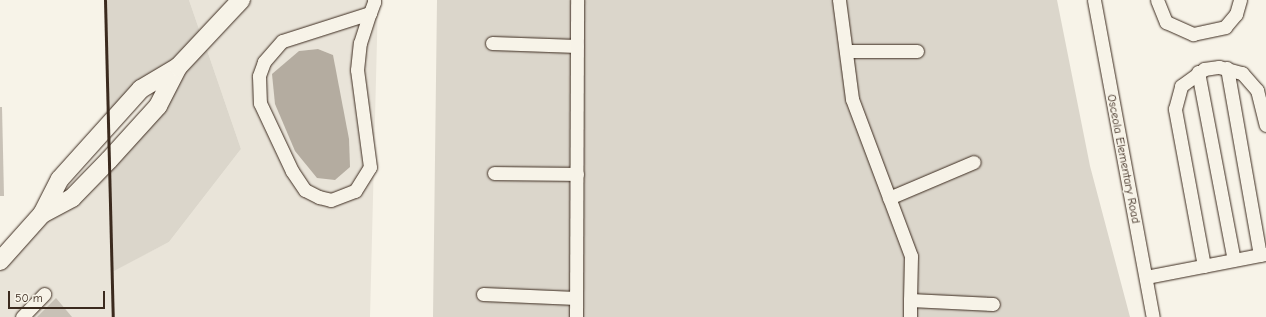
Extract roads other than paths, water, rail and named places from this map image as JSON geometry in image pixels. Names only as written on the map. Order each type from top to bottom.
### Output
[{"type":"highway","points":[[0,260],[42,214],[60,179],[141,89],[178,67],[241,0]]},
{"type":"highway","points":[[42,214],[72,198],[109,160],[158,106],[178,67]]},
{"type":"street","points":[[370,13],[282,41],[264,62],[259,76],[260,103],[292,171],[305,190],[319,198],[331,200],[355,191],[370,167],[357,70],[374,0]]},
{"type":"street","points":[[576,317],[577,0]]},
{"type":"street","points":[[839,0],[852,99],[911,256],[910,317]]},
{"type":"street","name":"Osceola Elementary Road","points":[[1094,0],[1153,317]]},
{"type":"street","points":[[1157,0],[1166,22],[1193,34],[1224,27],[1236,14],[1240,0]]},
{"type":"street","points":[[492,43],[577,46]]},
{"type":"street","points":[[846,51],[917,51]]},
{"type":"street","points":[[1146,277],[1263,255],[1227,68]]},
{"type":"street","points":[[1204,266],[1175,109],[1181,86],[1198,72],[1227,68],[1242,73],[1254,85],[1266,125]]},
{"type":"street","points":[[1198,72],[1234,260]]},
{"type":"street","points":[[889,198],[974,162]]},
{"type":"street","points":[[494,173],[577,174]]},
{"type":"street","points":[[22,317],[44,294]]},
{"type":"street","points":[[483,294],[576,298]]},
{"type":"street","points":[[910,300],[993,304]]},
{"type":"railway","points":[[105,0],[113,317]]}]
